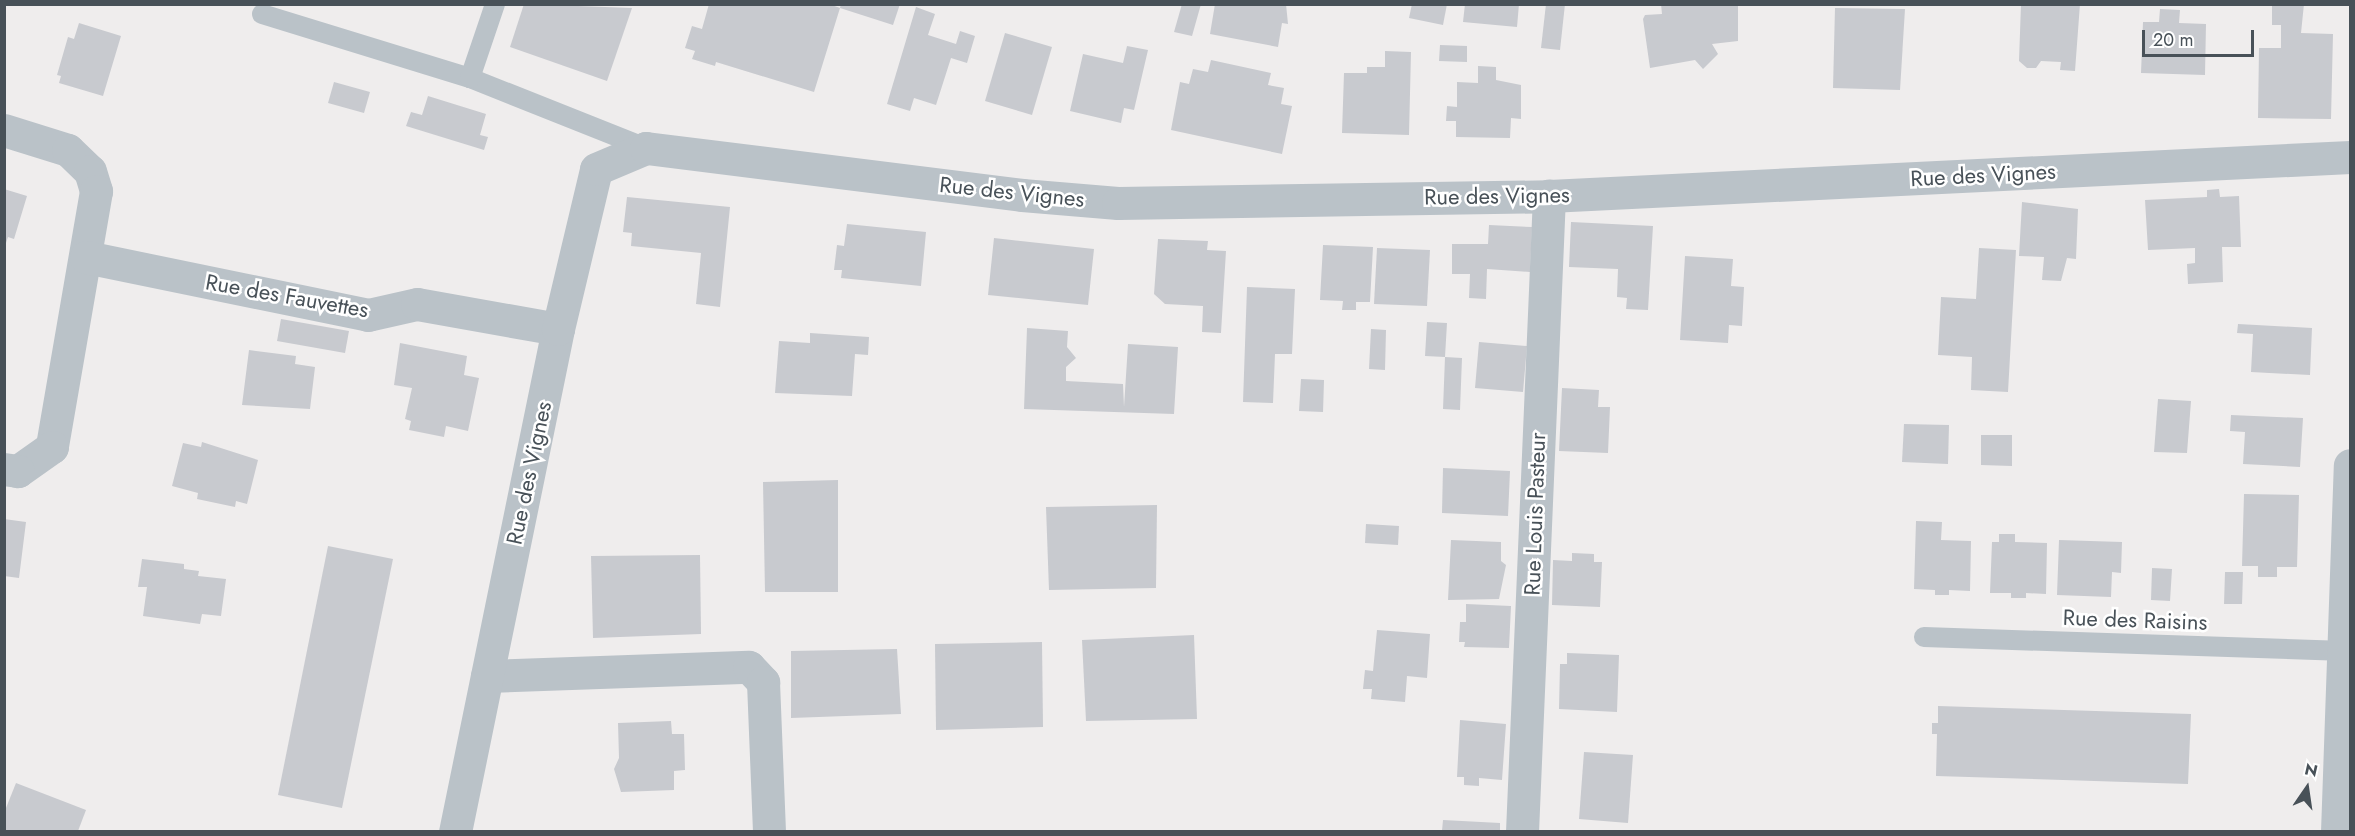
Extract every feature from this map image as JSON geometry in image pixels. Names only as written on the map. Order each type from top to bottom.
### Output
[{"type":"street","points":[[4,130],[68,150],[90,171],[96,191],[87,257],[52,447],[18,471],[4,469]]},
{"type":"street","name":"Rue des Vignes","points":[[455,831],[558,329],[596,169],[646,148],[1022,195],[1118,203],[1549,196],[2350,157]]},
{"type":"street","name":"Rue Louis Pasteur","points":[[1522,831],[1549,196]]},
{"type":"street","name":"Rue des Fauvettes","points":[[87,257],[368,315],[417,304],[558,329]]},
{"type":"street","points":[[2337,831],[2346,651],[2350,465]]},
{"type":"street","points":[[487,676],[749,667],[763,682],[769,831]]},
{"type":"lane","points":[[470,78],[495,4]]},
{"type":"lane","name":"Rue des Vignes","points":[[262,14],[470,78],[646,148]]},
{"type":"lane","name":"Rue des Raisins","points":[[1924,637],[2346,651]]},
{"type":"building","points":[[524,4],[632,8],[607,81],[510,47]]},
{"type":"building","points":[[709,4],[829,4],[840,8],[814,92],[716,62],[715,66],[692,59],[695,51],[685,48],[692,26],[702,29]]},
{"type":"building","points":[[841,4],[900,4],[893,25],[840,8]]},
{"type":"building","points":[[1182,4],[1201,4],[1192,36],[1174,32]]},
{"type":"building","points":[[1215,4],[1286,4],[1288,24],[1282,23],[1278,47],[1210,34]]},
{"type":"building","points":[[1412,4],[1447,4],[1443,25],[1409,18]]},
{"type":"building","points":[[1465,4],[1519,4],[1517,27],[1463,22]]},
{"type":"building","points":[[1546,4],[1565,4],[1560,50],[1541,48]]},
{"type":"building","points":[[1661,4],[1738,4],[1738,41],[1712,44],[1718,54],[1703,69],[1695,60],[1650,68],[1643,19],[1645,15],[1662,14]]},
{"type":"building","points":[[2021,4],[2080,4],[2075,71],[2060,70],[2061,62],[2041,61],[2036,68],[2027,68],[2019,61]]},
{"type":"building","points":[[2272,4],[2304,4],[2301,33],[2333,34],[2331,119],[2258,118],[2259,48],[2281,48],[2281,25],[2272,25]]},
{"type":"building","points":[[916,7],[935,14],[928,35],[956,44],[960,31],[975,36],[967,63],[951,58],[936,105],[914,98],[910,111],[887,104]]},
{"type":"building","points":[[1835,8],[1905,9],[1900,90],[1833,88]]},
{"type":"building","points":[[2160,9],[2180,10],[2179,23],[2206,24],[2205,75],[2141,73],[2143,22],[2159,22]]},
{"type":"building","points":[[79,23],[121,36],[103,96],[59,83],[61,76],[57,75],[68,37],[74,39]]},
{"type":"building","points":[[1005,33],[1052,47],[1032,115],[985,101]]},
{"type":"building","points":[[1440,45],[1467,46],[1467,62],[1439,61]]},
{"type":"building","points":[[1127,46],[1148,50],[1134,110],[1124,108],[1121,123],[1070,111],[1083,54],[1123,63]]},
{"type":"building","points":[[1385,51],[1411,52],[1409,135],[1342,133],[1344,73],[1367,73],[1367,67],[1385,67]]},
{"type":"building","points":[[1211,60],[1271,73],[1268,85],[1284,88],[1281,104],[1292,106],[1282,154],[1171,130],[1180,82],[1189,84],[1193,69],[1208,72]]},
{"type":"building","points":[[1478,66],[1496,67],[1496,80],[1521,85],[1521,119],[1511,118],[1510,138],[1456,137],[1456,121],[1446,121],[1447,106],[1457,107],[1457,82],[1478,83]]},
{"type":"building","points":[[334,82],[370,92],[364,113],[328,103]]},
{"type":"building","points":[[428,96],[486,114],[480,135],[488,137],[484,150],[406,126],[411,112],[422,115]]},
{"type":"building","points":[[4,189],[27,196],[14,239],[8,237],[5,246]]},
{"type":"building","points":[[2219,189],[2220,197],[2239,196],[2241,247],[2222,247],[2223,282],[2188,284],[2187,264],[2195,263],[2195,248],[2148,250],[2145,200],[2207,197],[2207,190]]},
{"type":"building","points":[[627,197],[730,207],[720,307],[696,304],[701,253],[631,246],[632,233],[623,232]]},
{"type":"building","points":[[2022,202],[2078,209],[2076,259],[2067,258],[2061,281],[2042,280],[2044,257],[2019,256]]},
{"type":"building","points":[[1571,222],[1653,226],[1648,310],[1626,309],[1627,298],[1617,297],[1618,269],[1569,267]]},
{"type":"building","points":[[847,224],[926,232],[921,286],[841,278],[842,270],[834,270],[837,245],[844,246]]},
{"type":"building","points":[[1489,225],[1532,227],[1530,272],[1487,269],[1486,299],[1469,298],[1470,274],[1452,274],[1452,244],[1488,244]]},
{"type":"building","points":[[994,238],[1094,249],[1088,305],[988,295]]},
{"type":"building","points":[[1158,239],[1208,241],[1207,250],[1226,251],[1221,333],[1202,332],[1203,306],[1165,304],[1154,294]]},
{"type":"building","points":[[1323,245],[1373,247],[1370,302],[1356,302],[1356,310],[1342,310],[1343,301],[1320,300]]},
{"type":"building","points":[[1377,248],[1430,250],[1427,306],[1374,304]]},
{"type":"building","points":[[1979,248],[2016,250],[2008,392],[1971,390],[1972,357],[1938,355],[1941,297],[1976,299]]},
{"type":"building","points":[[1685,256],[1733,259],[1731,286],[1744,287],[1742,326],[1729,325],[1728,343],[1680,340]]},
{"type":"building","points":[[1247,287],[1295,289],[1292,354],[1275,354],[1273,403],[1243,402]]},
{"type":"building","points":[[281,319],[349,331],[345,353],[277,341]]},
{"type":"building","points":[[1427,322],[1447,323],[1445,357],[1425,356]]},
{"type":"building","points":[[2238,324],[2312,328],[2310,375],[2251,372],[2253,334],[2237,333]]},
{"type":"building","points":[[1027,328],[1068,331],[1067,347],[1076,358],[1066,367],[1066,381],[1123,384],[1124,407],[1128,344],[1178,347],[1174,414],[1024,409]]},
{"type":"building","points":[[1371,329],[1386,330],[1385,370],[1369,369]]},
{"type":"building","points":[[810,333],[869,337],[868,355],[855,354],[852,396],[775,393],[779,341],[810,343]]},
{"type":"building","points":[[1479,342],[1527,346],[1523,392],[1475,388]]},
{"type":"building","points":[[400,343],[467,356],[464,375],[479,378],[468,431],[446,426],[444,437],[409,430],[411,421],[405,419],[412,388],[394,385]]},
{"type":"building","points":[[249,350],[296,356],[295,364],[315,367],[310,409],[242,405]]},
{"type":"building","points":[[1445,357],[1462,358],[1460,410],[1443,409]]},
{"type":"building","points":[[1301,379],[1324,380],[1323,412],[1299,411]]},
{"type":"building","points":[[1562,388],[1599,390],[1598,407],[1610,407],[1608,453],[1559,451]]},
{"type":"building","points":[[2158,399],[2191,401],[2187,453],[2154,452]]},
{"type":"building","points":[[2231,415],[2303,418],[2300,467],[2243,464],[2245,432],[2230,431]]},
{"type":"building","points":[[1904,424],[1949,425],[1948,464],[1902,462]]},
{"type":"building","points":[[1981,435],[2012,435],[2012,466],[1981,465]]},
{"type":"building","points":[[202,442],[258,460],[247,504],[236,501],[235,507],[197,499],[198,493],[172,486],[183,443],[201,447]]},
{"type":"building","points":[[1443,468],[1510,471],[1508,516],[1442,513]]},
{"type":"building","points":[[838,480],[838,592],[765,592],[763,482]]},
{"type":"building","points":[[2244,494],[2299,495],[2297,567],[2277,567],[2277,577],[2258,577],[2258,566],[2242,566]]},
{"type":"building","points":[[1157,505],[1156,588],[1049,590],[1046,507]]},
{"type":"building","points":[[4,519],[26,522],[19,578],[4,576]]},
{"type":"building","points":[[1916,521],[1942,522],[1941,540],[1971,541],[1970,591],[1949,590],[1949,595],[1935,595],[1935,590],[1914,589]]},
{"type":"building","points":[[1366,524],[1399,526],[1398,545],[1365,543]]},
{"type":"building","points":[[1999,534],[2015,534],[2015,542],[2047,543],[2046,594],[2026,593],[2026,598],[2011,598],[2011,593],[1990,593],[1992,542],[1999,542]]},
{"type":"building","points":[[1451,540],[1501,542],[1501,561],[1506,565],[1499,599],[1448,600]]},
{"type":"building","points":[[2059,540],[2122,542],[2121,573],[2112,572],[2111,597],[2057,595]]},
{"type":"building","points":[[328,546],[393,559],[342,808],[278,795]]},
{"type":"building","points":[[1572,553],[1594,554],[1594,562],[1602,562],[1600,607],[1552,605],[1553,560],[1572,561]]},
{"type":"building","points":[[700,555],[701,634],[593,638],[591,556]]},
{"type":"building","points":[[142,559],[184,564],[184,569],[199,571],[198,576],[226,579],[221,616],[202,614],[200,624],[143,616],[147,587],[138,587]]},
{"type":"building","points":[[2152,568],[2172,569],[2170,601],[2151,600]]},
{"type":"building","points":[[2225,572],[2243,572],[2242,604],[2224,604]]},
{"type":"building","points":[[1466,604],[1511,606],[1509,648],[1464,647],[1465,642],[1459,642],[1460,622],[1466,622]]},
{"type":"building","points":[[1377,630],[1430,634],[1427,678],[1407,676],[1405,702],[1371,699],[1372,689],[1363,689],[1365,670],[1373,671]]},
{"type":"building","points":[[1194,635],[1197,719],[1086,721],[1082,640]]},
{"type":"building","points":[[1042,642],[1043,727],[936,730],[935,644]]},
{"type":"building","points":[[897,649],[901,714],[791,718],[791,651]]},
{"type":"building","points":[[1567,653],[1619,655],[1617,712],[1559,709],[1560,664],[1567,664]]},
{"type":"building","points":[[1938,706],[2191,714],[2188,784],[1936,776],[1937,734],[1932,734],[1932,723],[1938,723]]},
{"type":"building","points":[[1460,720],[1506,724],[1502,780],[1479,778],[1479,786],[1464,785],[1464,777],[1457,777]]},
{"type":"building","points":[[671,721],[672,734],[684,734],[685,770],[674,771],[674,790],[621,792],[614,769],[619,758],[618,723]]},
{"type":"building","points":[[1584,752],[1633,755],[1628,823],[1579,819]]},
{"type":"building","points":[[16,783],[86,810],[78,831],[4,831],[4,813]]},
{"type":"building","points":[[1443,820],[1500,823],[1500,831],[1442,831]]}]
